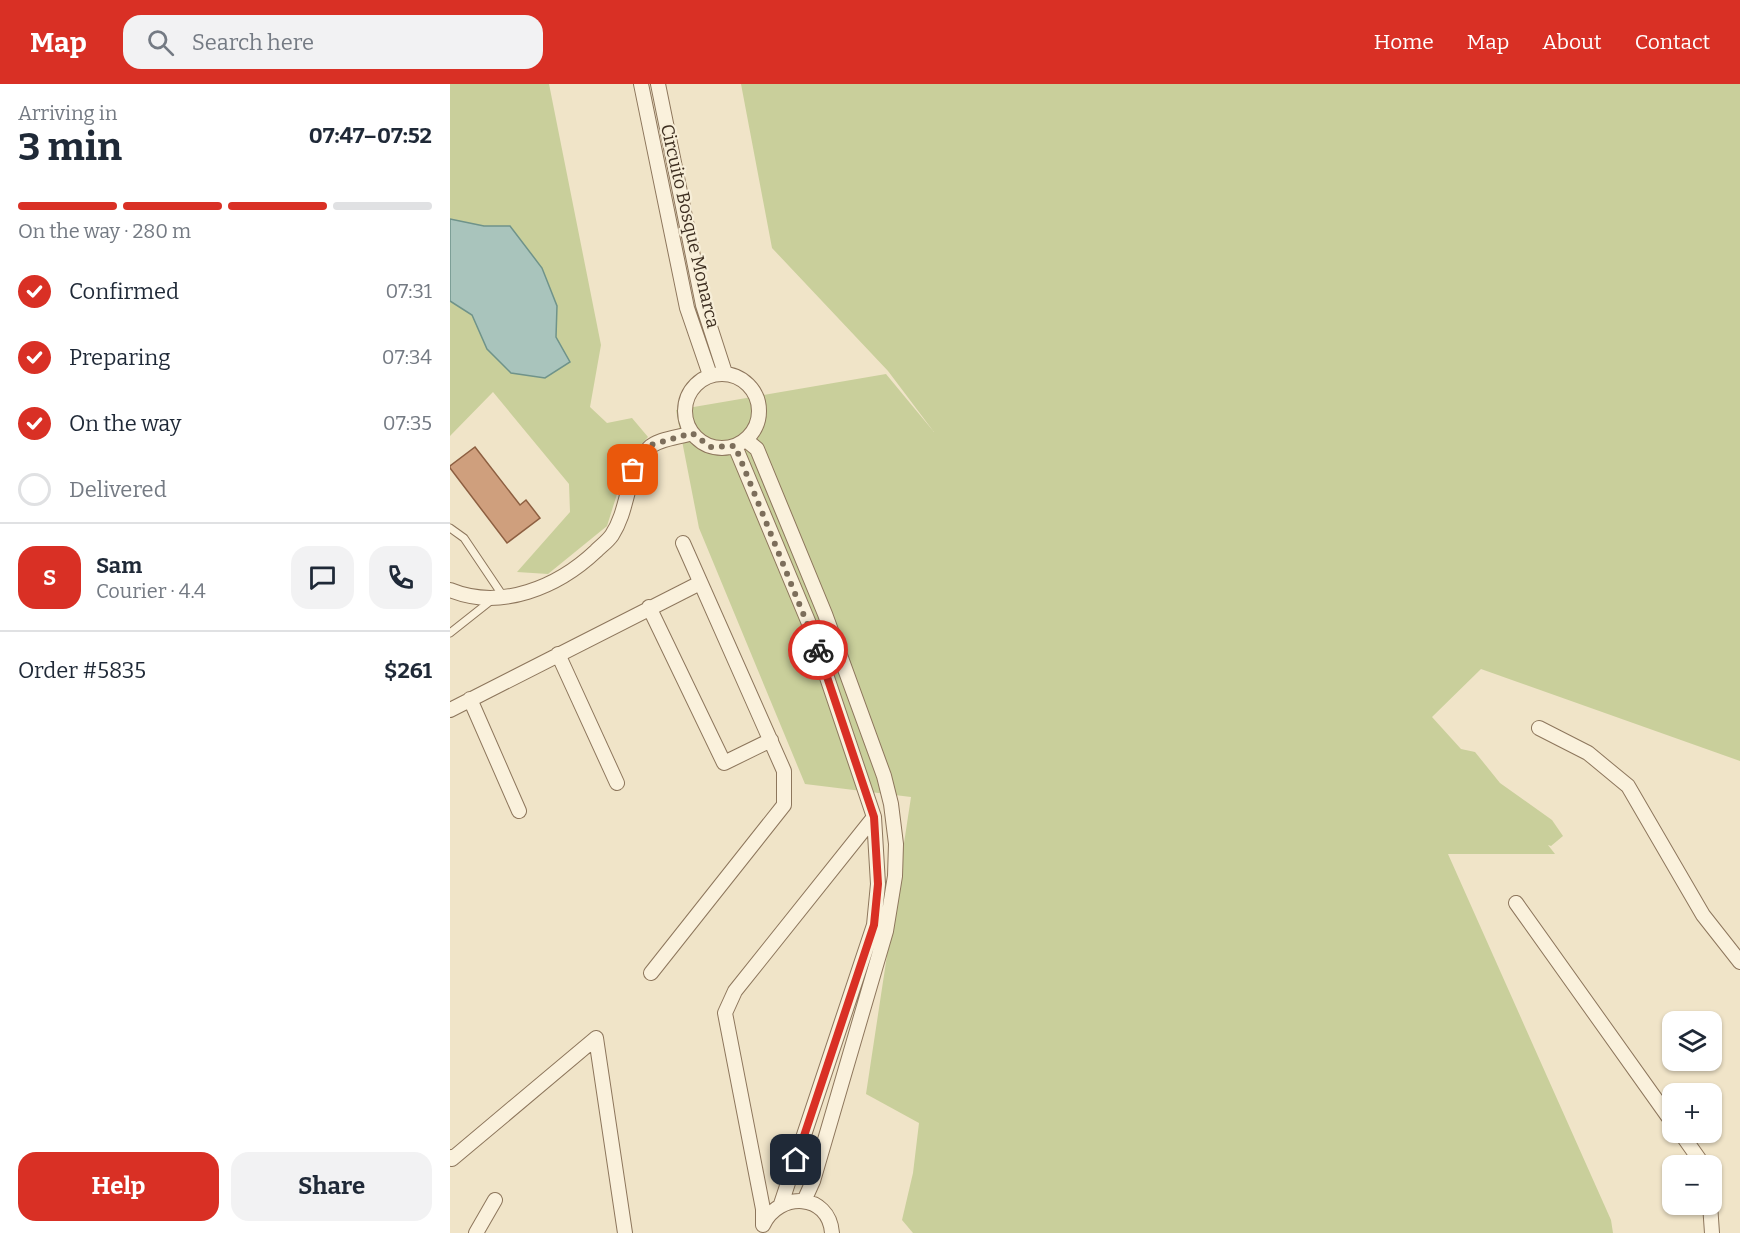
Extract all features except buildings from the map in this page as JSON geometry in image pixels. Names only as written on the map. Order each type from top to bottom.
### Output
[{"type":"street","name":"Circuito Bosque Monarca","points":[[640,84],[687,308],[710,375]]},
{"type":"street","name":"Circuito Bosque Monarca","points":[[658,84],[703,305],[725,373]]},
{"type":"street","points":[[740,443],[754,430],[759,418],[756,394],[738,376],[725,373],[710,375],[693,388],[685,407],[686,421],[692,433],[711,447],[740,443],[757,449],[829,625],[884,776],[891,804],[896,844],[895,876],[886,931],[813,1181],[804,1201]]},
{"type":"street","points":[[452,593],[519,596],[553,583],[585,561],[612,535],[633,470],[651,445],[692,433]]},
{"type":"street","points":[[740,443],[808,621],[874,817],[878,884],[874,925],[781,1204],[767,1216],[763,1229]]},
{"type":"street","points":[[651,973],[784,805],[784,771],[683,543]]},
{"type":"street","points":[[450,710],[700,583]]},
{"type":"street","points":[[649,607],[724,763],[771,740]]},
{"type":"street","points":[[558,654],[617,783]]},
{"type":"street","points":[[470,699],[519,811]]},
{"type":"street","points":[[1539,728],[1588,753],[1628,786],[1703,915],[1740,962]]},
{"type":"street","points":[[763,1229],[763,1209],[725,1013],[735,991],[874,817]]},
{"type":"street","points":[[1516,903],[1662,1108]]},
{"type":"street","points":[[450,1157],[452,1159],[596,1038],[625,1233]]},
{"type":"street","points":[[476,1233],[495,1200]]},
{"type":"street","points":[[781,1204],[804,1201],[822,1210],[828,1218],[832,1233]]},
{"type":"street","points":[[1711,1215],[1712,1233]]},
{"type":"lane","points":[[450,528],[464,538],[500,596],[450,633]]},
{"type":"green space","points":[[450,84],[549,84],[601,345],[590,407],[607,423],[632,418],[648,437],[628,459],[607,526],[548,574],[517,572],[570,512],[569,484],[493,392],[450,436]]},
{"type":"green space","points":[[741,84],[1740,84],[1740,761],[1481,669],[1432,717],[1461,749],[1475,752],[1500,783],[1552,820],[1563,836],[1551,846],[1548,845],[1555,854],[1448,854],[1611,1220],[1613,1233],[913,1233],[902,1220],[913,1173],[919,1123],[866,1094],[911,797],[805,784],[699,528],[676,410],[886,374],[934,432],[888,371],[772,248]]},
{"type":"water","points":[[450,219],[484,226],[510,226],[542,268],[557,306],[556,337],[570,362],[545,378],[511,373],[487,349],[472,315],[450,301]]},
{"type":"way so far","points":[[633,470],[651,445],[692,433],[711,447],[735,446],[818,650]]},
{"type":"route","points":[[796,1160],[874,925],[878,884],[874,817],[818,650]]}]
